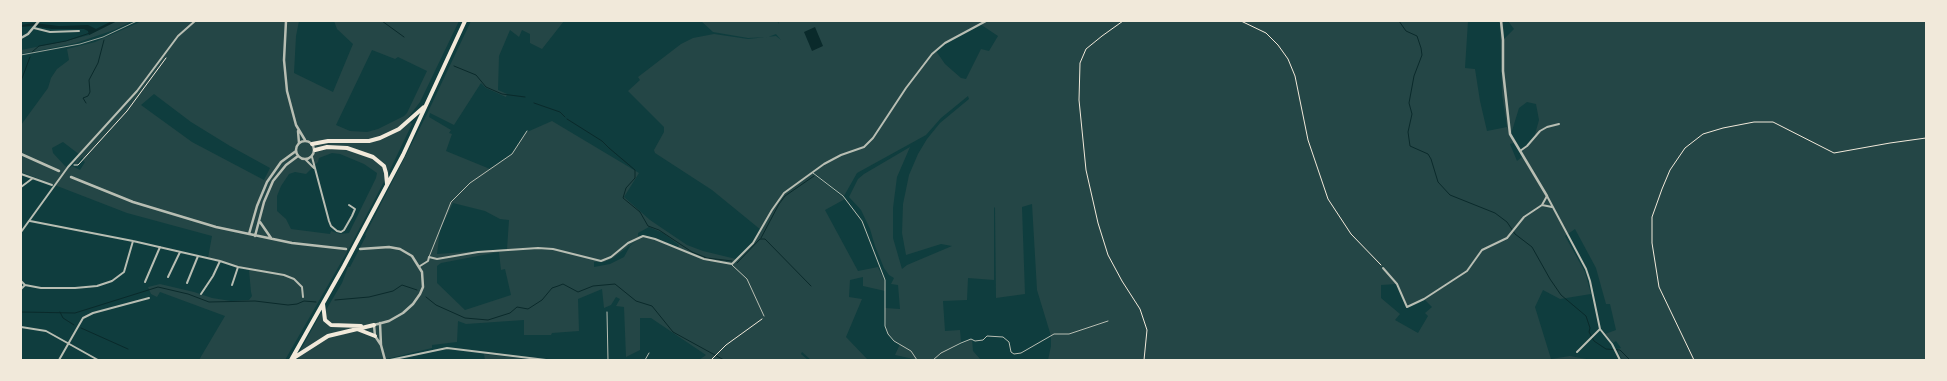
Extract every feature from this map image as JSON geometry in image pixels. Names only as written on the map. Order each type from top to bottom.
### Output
[{"type":"highway","points":[[291,360],[387,185],[465,21]]},
{"type":"highway","points":[[312,144],[328,141],[369,141],[380,138],[399,129],[426,105]]},
{"type":"highway","points":[[315,150],[328,147],[348,148],[373,157],[384,166],[387,185]]},
{"type":"highway","points":[[323,304],[326,320],[331,325],[359,328],[375,336]]},
{"type":"highway","points":[[291,360],[328,336],[374,325]]},
{"type":"street","points":[[21,38],[34,28],[39,21]]},
{"type":"street","points":[[21,232],[56,181],[137,91],[178,36],[195,21]]},
{"type":"street","points":[[249,234],[257,206],[267,182],[281,162],[296,151],[299,143],[298,130],[287,91],[284,60],[286,21]]},
{"type":"street","points":[[420,266],[428,261],[429,257],[436,259],[478,252],[538,248],[601,261],[611,257],[628,243],[643,236],[704,259],[732,264],[753,243],[784,193],[834,158],[864,147],[873,138],[906,88],[932,54],[960,34],[986,21]]},
{"type":"street","points":[[1501,21],[1504,40],[1502,71],[1509,127],[1513,140],[1547,196],[1586,269],[1600,330],[1616,350],[1620,360]]},
{"type":"street","points":[[34,28],[50,32],[79,31]]},
{"type":"street","points":[[1520,151],[1540,131],[1559,124]]},
{"type":"street","points":[[298,130],[305,140],[312,144],[315,150],[312,157],[314,168],[328,221],[333,229],[341,232],[344,230],[355,209],[349,205]]},
{"type":"street","points":[[299,143],[305,140]]},
{"type":"street","points":[[296,151],[298,156],[306,160],[314,168]]},
{"type":"street","points":[[21,154],[58,171]]},
{"type":"street","points":[[255,236],[264,202],[273,181],[286,165],[298,156]]},
{"type":"street","points":[[306,160],[312,157]]},
{"type":"street","points":[[21,174],[53,186]]},
{"type":"street","points":[[71,177],[160,211],[255,236],[292,243],[346,249]]},
{"type":"street","points":[[21,187],[33,178]]},
{"type":"street","points":[[1383,268],[1397,284],[1407,306],[1424,299],[1467,271],[1482,250],[1507,238],[1524,217],[1542,205],[1547,196]]},
{"type":"street","points":[[1542,205],[1552,207]]},
{"type":"street","points":[[30,221],[160,247],[294,279],[302,287],[303,297]]},
{"type":"street","points":[[259,221],[261,227],[272,239]]},
{"type":"street","points":[[21,281],[25,285],[40,288],[75,288],[97,286],[112,281],[124,272],[132,241]]},
{"type":"street","points":[[145,282],[160,247]]},
{"type":"street","points":[[360,248],[388,247],[400,249],[412,256],[420,266],[423,279],[423,287],[418,300],[403,313],[374,325],[375,336],[381,345]]},
{"type":"street","points":[[168,276],[180,252]]},
{"type":"street","points":[[187,283],[198,256]]},
{"type":"street","points":[[200,294],[213,276],[220,261]]},
{"type":"street","points":[[232,285],[238,267]]},
{"type":"street","points":[[21,289],[25,285]]},
{"type":"street","points":[[58,360],[83,318],[149,298]]},
{"type":"street","points":[[380,323],[381,345],[385,360]]},
{"type":"street","points":[[21,327],[46,330],[98,360]]},
{"type":"street","points":[[1577,352],[1600,330]]},
{"type":"street","points":[[390,360],[447,348],[546,360]]},
{"type":"lane","points":[[429,257],[451,202],[470,183],[512,154],[527,131]]},
{"type":"lane","points":[[813,173],[843,196],[862,221],[884,280],[888,334],[894,342],[911,351],[917,360]]},
{"type":"lane","points":[[732,264],[747,279],[764,316]]},
{"type":"lane","points":[[607,312],[608,360]]},
{"type":"lane","points":[[933,360],[961,343],[972,339],[983,340],[987,336],[1003,338],[1009,342],[1011,352],[1014,354],[1021,353],[1054,334],[1069,334],[1108,321]]},
{"type":"lane","points":[[645,360],[649,353]]},
{"type":"path","points":[[1123,21],[1086,49],[1080,63],[1079,100],[1086,170],[1098,223],[1108,255],[1140,309],[1146,330],[1144,360]]},
{"type":"path","points":[[1241,21],[1266,33],[1288,59],[1295,76],[1308,140],[1328,199],[1351,234],[1383,268]]},
{"type":"path","points":[[1694,360],[1659,287],[1652,243],[1652,218],[1662,189],[1670,170],[1686,148],[1703,134],[1754,122],[1773,122],[1834,153],[1926,138]]},
{"type":"path","points":[[712,359],[718,352],[764,316]]},
{"type":"shaded area","points":[[112,21],[117,21],[89,35],[88,31],[84,29],[21,27],[21,25],[34,23],[59,26],[88,25],[96,29]]},
{"type":"shaded area","points":[[117,21],[132,21],[114,30],[76,43],[21,54],[21,50],[89,35]]},
{"type":"shaded area","points":[[142,21],[299,21],[296,36],[294,73],[333,92],[353,44],[337,29],[334,21],[459,21],[420,102],[407,119],[412,124],[388,174],[347,252],[285,360],[199,360],[225,316],[160,292],[157,297],[151,294],[148,287],[160,284],[212,298],[231,301],[249,300],[252,296],[249,270],[208,258],[212,236],[127,213],[21,172],[21,125],[48,88],[51,78],[57,69],[69,60],[67,49],[95,42]],"holes":[[[372,50],[395,59],[398,57],[427,71],[404,116],[378,129],[367,132],[350,131],[336,125]],[[154,94],[191,122],[270,168],[264,180],[192,142],[141,105]],[[63,142],[80,155],[74,164],[77,164],[82,157],[85,162],[80,170],[72,166],[70,168],[65,166],[53,153],[52,148]],[[332,153],[340,154],[364,164],[377,173],[349,233],[340,234],[331,231],[330,234],[291,229],[286,219],[277,211],[277,196],[289,174],[295,172],[306,174],[318,162],[319,158]]]},
{"type":"shaded area","points":[[471,21],[564,21],[542,49],[530,43],[530,34],[522,30],[519,37],[510,30],[499,56],[498,90],[507,94],[506,97],[486,88],[481,83],[454,125],[430,113],[429,117],[451,130],[449,133],[452,134],[446,151],[490,169],[512,154],[527,132],[552,121],[639,173],[624,197],[650,220],[687,245],[736,259],[753,243],[761,230],[712,190],[655,153],[654,150],[664,132],[664,127],[628,91],[640,80],[638,77],[681,44],[693,38],[714,34],[748,39],[766,37],[748,38],[713,32],[701,21],[777,21],[779,24],[778,21],[1468,21],[1465,68],[1475,69],[1487,131],[1507,127],[1502,94],[1500,21],[1503,21],[1504,39],[1514,29],[1508,21],[1926,21],[1926,360],[1622,360],[1617,349],[1621,348],[1616,341],[1613,343],[1605,334],[1616,330],[1610,304],[1606,304],[1596,268],[1575,229],[1565,236],[1585,272],[1591,294],[1560,299],[1543,290],[1535,307],[1551,359],[1570,356],[1592,360],[1048,360],[1051,336],[1037,290],[1032,204],[1022,207],[1025,294],[996,298],[994,207],[994,280],[968,278],[967,300],[943,301],[945,331],[960,330],[961,342],[949,350],[972,339],[973,351],[981,360],[918,360],[895,355],[900,344],[888,334],[885,308],[900,309],[898,285],[891,284],[894,278],[884,268],[861,210],[849,197],[858,179],[864,174],[910,147],[897,177],[893,208],[893,238],[902,269],[907,265],[952,246],[941,244],[906,255],[902,233],[903,204],[909,175],[927,139],[940,123],[969,99],[968,96],[941,118],[926,135],[857,173],[844,196],[814,173],[820,167],[812,173],[845,199],[825,210],[858,271],[878,267],[884,280],[885,291],[863,286],[863,277],[850,280],[849,297],[862,299],[846,337],[868,360],[811,360],[802,352],[801,354],[808,360],[699,360],[706,355],[651,318],[640,318],[640,350],[626,357],[624,307],[616,306],[620,299],[616,297],[611,305],[604,308],[602,289],[578,299],[579,331],[552,333],[551,335],[524,335],[524,320],[466,324],[458,321],[457,342],[432,345],[432,348],[382,360],[298,360],[300,351],[321,313],[323,315],[342,283],[348,267],[350,267],[426,116]],"holes":[[[980,24],[998,36],[989,51],[981,49],[966,79],[961,78],[945,64],[936,51],[945,43]],[[1527,102],[1536,104],[1539,120],[1534,138],[1520,153],[1522,157],[1517,161],[1510,144],[1514,143],[1511,134],[1519,108]],[[453,203],[485,211],[500,219],[509,220],[507,249],[437,254],[440,230]],[[649,227],[663,233],[679,245],[678,248],[648,236],[638,236],[638,233]],[[637,240],[630,246],[624,257],[610,264],[594,267],[594,262],[604,262],[613,258]],[[499,252],[501,270],[505,269],[511,295],[465,310],[437,283],[437,266],[441,263]],[[1397,284],[1407,307],[1424,299],[1432,307],[1425,313],[1428,316],[1418,333],[1395,320],[1400,314],[1381,298],[1381,285]]]},
{"type":"shaded area","points":[[815,27],[823,46],[812,51],[804,32]]},
{"type":"shaded area","points":[[484,354],[527,359],[527,360],[485,360]]},
{"type":"waterway","points":[[382,21],[404,37]]},
{"type":"waterway","points":[[1399,21],[1406,31],[1417,36],[1422,55],[1414,76],[1409,103],[1412,114],[1408,132],[1410,146],[1428,154],[1438,182],[1450,195],[1495,213],[1507,222],[1515,234],[1532,247],[1561,295],[1586,316],[1590,328],[1589,332],[1594,341],[1606,349],[1620,350],[1630,360]]},
{"type":"waterway","points":[[32,52],[39,46],[66,41],[90,33]]},
{"type":"waterway","points":[[86,103],[83,98],[88,96],[90,92],[89,80],[98,63],[104,40]]},
{"type":"waterway","points":[[21,81],[30,57]]},
{"type":"waterway","points":[[454,66],[476,75],[486,87],[502,94],[525,97]]},
{"type":"waterway","points":[[534,103],[560,112],[565,117]]},
{"type":"waterway","points":[[567,119],[602,141],[635,170],[635,178],[626,188],[623,198],[640,212],[648,226],[659,230],[692,252],[707,258],[732,261]]},
{"type":"waterway","points":[[761,238],[785,196],[814,176]]},
{"type":"waterway","points":[[737,263],[760,239],[765,239],[811,286]]},
{"type":"waterway","points":[[426,297],[436,305],[465,318],[488,320],[510,313],[517,307],[528,309],[542,300],[552,288],[563,284],[578,292],[593,286],[615,284],[636,301],[652,306],[673,332],[724,360]]},
{"type":"waterway","points":[[335,300],[369,297],[393,291],[402,285],[417,290]]},
{"type":"waterway","points":[[21,312],[75,313],[158,287],[188,294],[209,302],[255,301],[288,305],[304,301],[316,302]]},
{"type":"waterway","points":[[60,312],[63,318],[74,325]]},
{"type":"waterway","points":[[81,328],[128,349]]},
{"type":"railway","points":[[21,55],[80,44],[103,37],[137,21]]}]
